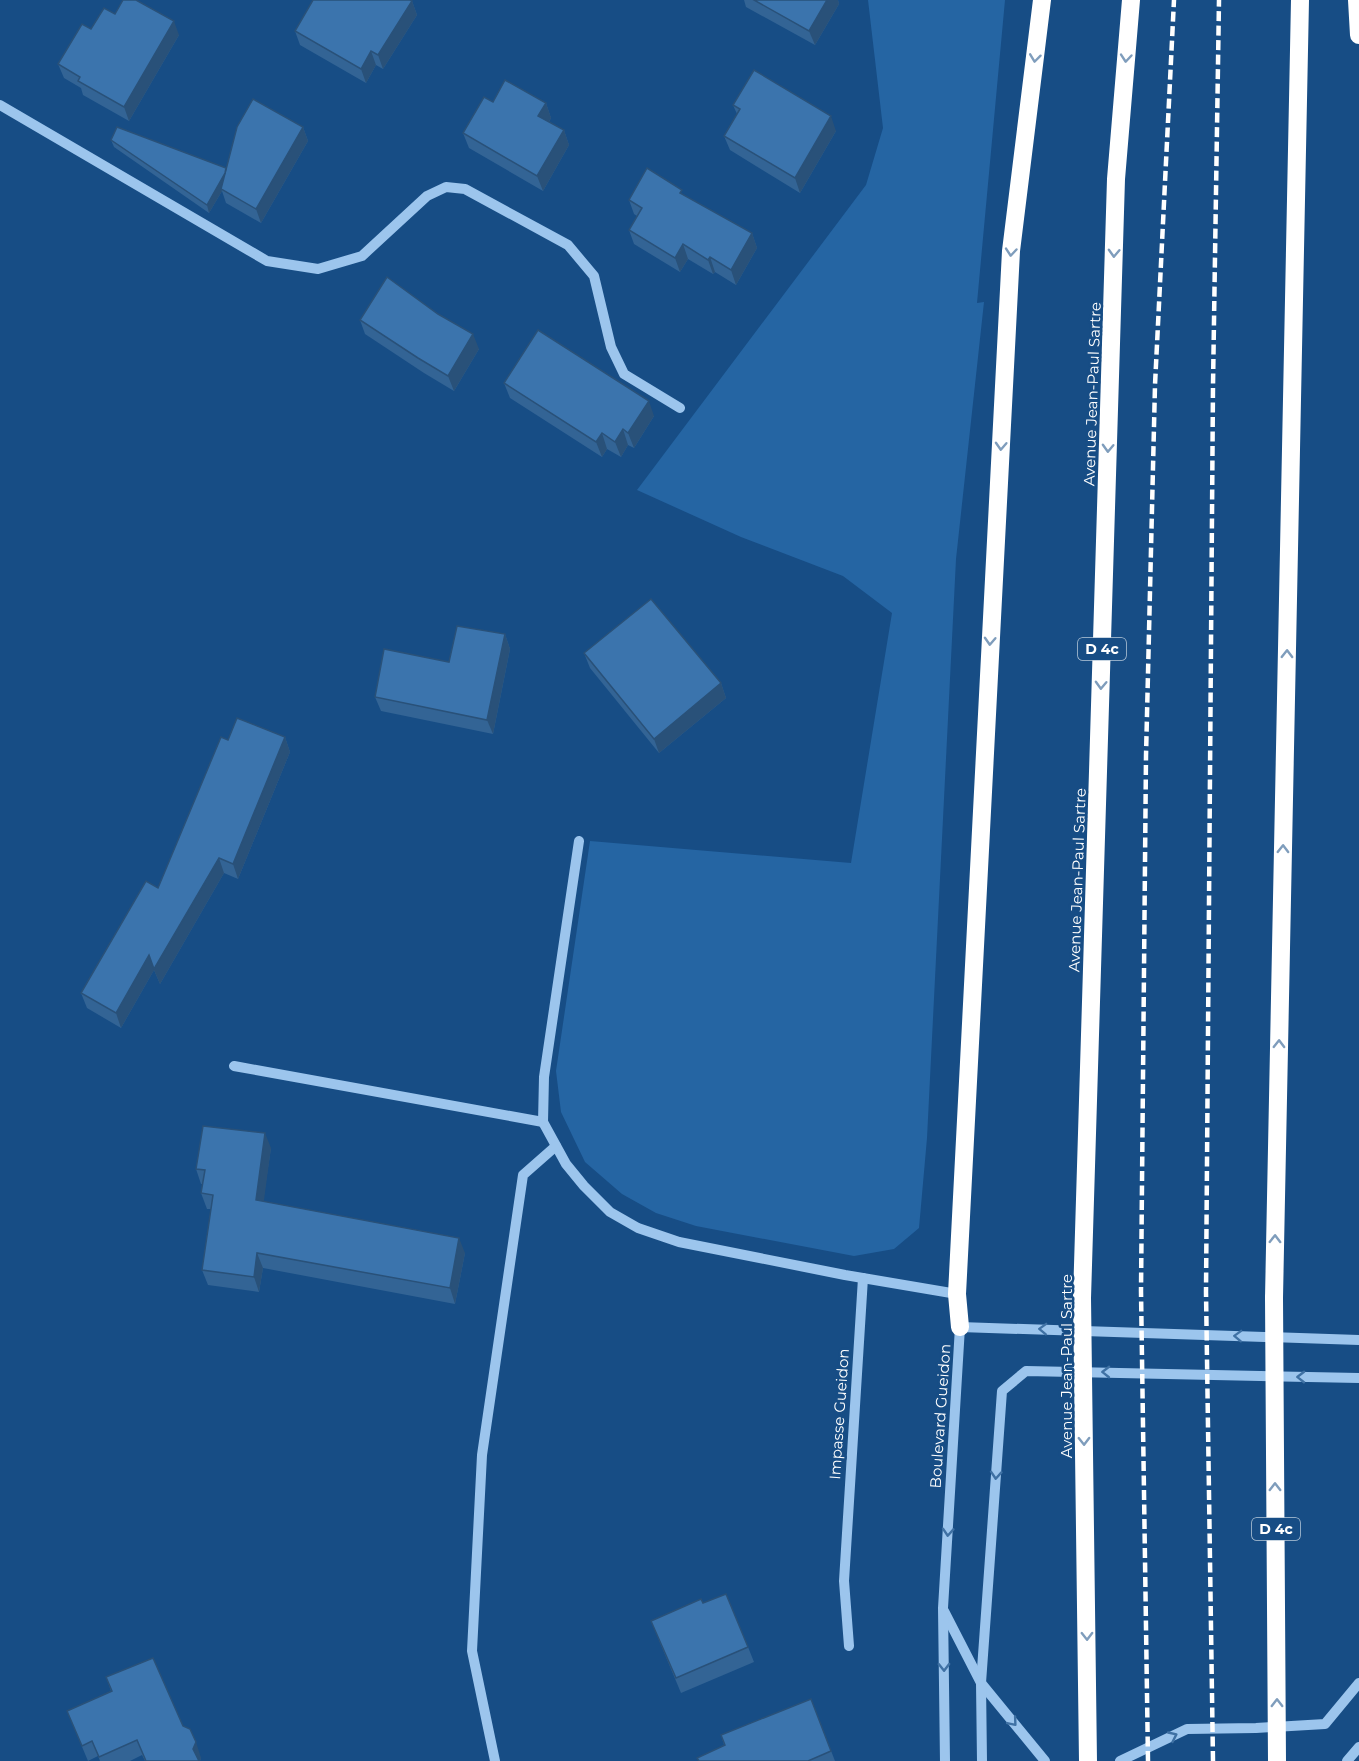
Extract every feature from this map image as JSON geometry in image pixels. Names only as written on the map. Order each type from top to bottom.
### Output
[{"type":"highway","points":[[960,1327],[957,1294],[1011,251],[1042,0]]},
{"type":"highway","name":"Avenue Jean-Paul Sartre","points":[[1088,1761],[1082,1298],[1116,179],[1131,0]]},
{"type":"highway","name":"D 4c","points":[[1277,1761],[1274,1298],[1300,0]]},
{"type":"highway","points":[[1357,0],[1359,35]]},
{"type":"street","points":[[0,105],[267,261],[318,269],[362,256],[428,196],[446,187],[465,189],[568,245],[594,276],[611,347],[624,374],[680,408]]},
{"type":"street","points":[[579,841],[544,1077],[543,1122],[566,1164],[584,1186],[610,1212],[638,1228],[679,1242],[957,1294]]},
{"type":"street","points":[[234,1066],[543,1122]]},
{"type":"street","points":[[495,1761],[472,1651],[482,1455],[523,1175],[556,1146]]},
{"type":"street","name":"Impasse Gueidon","points":[[849,1646],[844,1581],[863,1278]]},
{"type":"street","name":"Boulevard Gueidon","points":[[945,1761],[943,1608],[960,1327],[1359,1340]]},
{"type":"street","points":[[982,1761],[981,1683],[1002,1391],[1026,1371],[1359,1378]]},
{"type":"street","points":[[943,1608],[981,1683],[1045,1761]]},
{"type":"street","points":[[1120,1761],[1187,1729],[1325,1724],[1359,1683]]},
{"type":"street","points":[[1347,1761],[1359,1747]]},
{"type":"shaded area","points":[[868,0],[1005,0],[977,303],[984,302],[956,559],[927,1138],[919,1228],[894,1249],[854,1256],[696,1226],[656,1213],[622,1194],[585,1162],[561,1112],[556,1071],[590,841],[851,863],[892,613],[843,576],[741,537],[637,490],[866,185],[883,128]]},
{"type":"building","points":[[123,0],[136,0],[174,21],[124,107],[78,81],[80,77],[58,64],[82,24],[91,29],[104,8],[115,14]]},
{"type":"building","points":[[313,0],[412,1],[378,55],[371,51],[361,69],[295,31]]},
{"type":"building","points":[[754,0],[827,0],[809,31]]},
{"type":"building","points":[[754,70],[831,116],[795,178],[724,136],[740,109],[733,105]]},
{"type":"building","points":[[505,80],[546,103],[538,116],[564,130],[537,176],[463,133],[484,97],[493,102]]},
{"type":"building","points":[[253,99],[303,127],[256,209],[221,189],[237,127]]},
{"type":"building","points":[[117,127],[226,168],[207,205],[111,140]]},
{"type":"building","points":[[647,168],[682,190],[680,193],[752,233],[731,270],[710,257],[708,260],[683,244],[675,258],[629,230],[642,208],[629,200]]},
{"type":"building","points":[[387,277],[438,314],[473,334],[448,376],[360,320]]},
{"type":"building","points":[[538,330],[649,401],[628,433],[623,429],[615,442],[602,433],[596,442],[504,383]]},
{"type":"building","points":[[651,599],[721,683],[654,739],[584,653]]},
{"type":"building","points":[[457,626],[505,634],[487,720],[375,697],[384,649],[449,662]]},
{"type":"building","points":[[237,718],[285,737],[233,864],[219,858],[154,969],[149,955],[116,1013],[81,993],[146,881],[158,888],[221,737],[228,740]]},
{"type":"building","points":[[203,1126],[265,1133],[256,1200],[459,1238],[450,1288],[257,1253],[254,1277],[202,1270],[213,1195],[201,1193],[205,1170],[196,1169]]},
{"type":"building","points":[[726,1594],[748,1647],[676,1678],[651,1621],[701,1599],[703,1603]]},
{"type":"building","points":[[153,1658],[183,1726],[190,1729],[196,1742],[193,1749],[199,1761],[146,1761],[137,1740],[99,1757],[92,1741],[82,1746],[67,1711],[112,1691],[106,1677]]},
{"type":"building","points":[[811,1699],[831,1751],[808,1761],[699,1761],[697,1758],[725,1745],[721,1735]]},
{"type":"railway","points":[[1148,1761],[1141,1291],[1146,756],[1155,385],[1174,0]]},
{"type":"railway","points":[[1213,1761],[1206,1292],[1213,385],[1219,0]]}]
